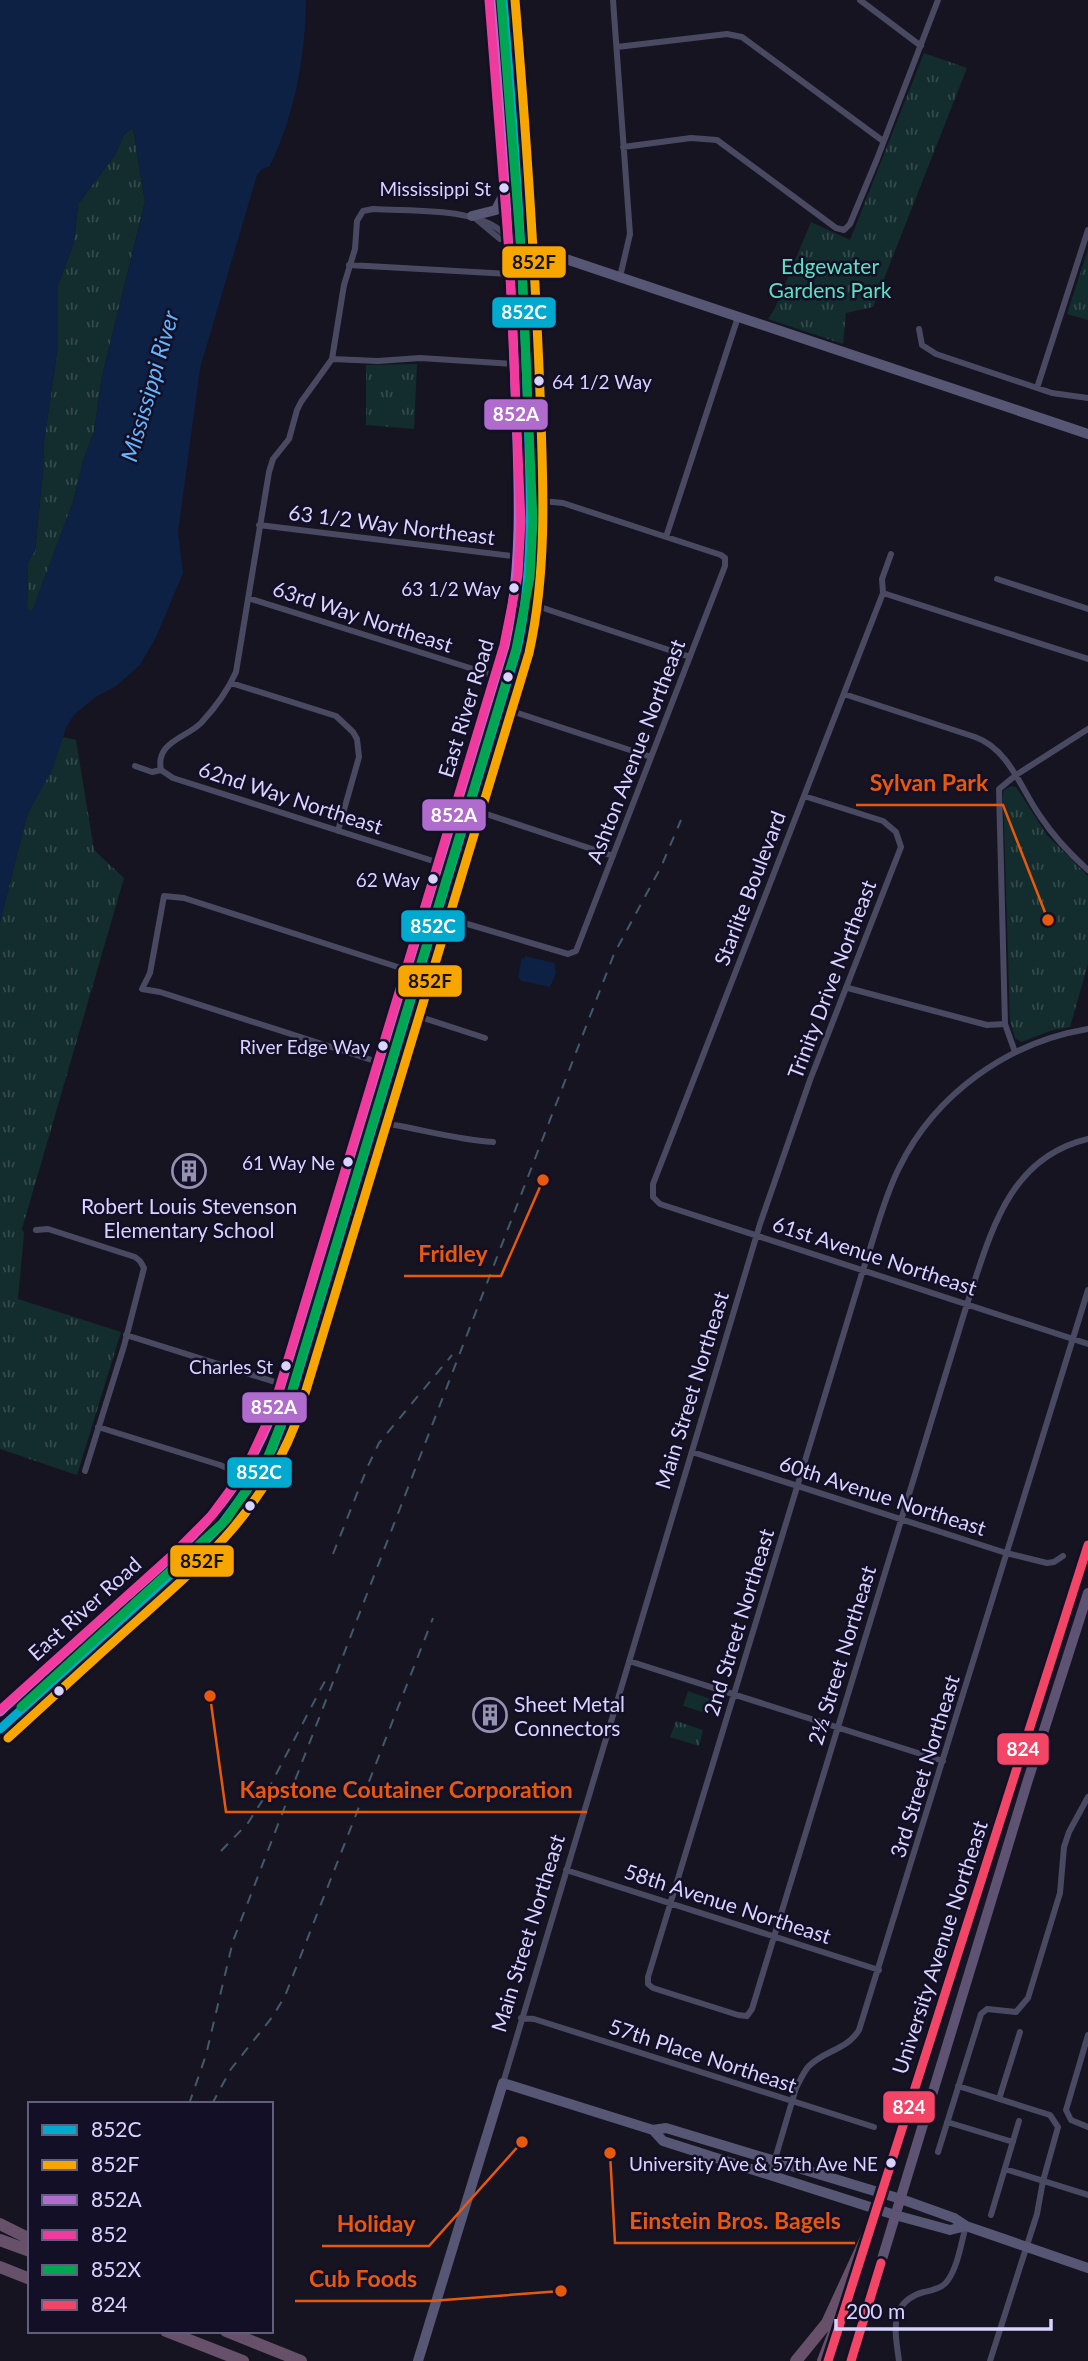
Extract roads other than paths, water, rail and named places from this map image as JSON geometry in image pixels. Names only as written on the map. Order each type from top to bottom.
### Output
[{"type":"highway","points":[[0,2224],[28,2238]]},
{"type":"highway","points":[[796,2361],[827,2323],[867,2236]]},
{"type":"highway","points":[[0,2239],[28,2251]]},
{"type":"highway","points":[[0,2267],[28,2278]]},
{"type":"highway","points":[[823,2361],[846,2302]]},
{"type":"highway","points":[[171,2333],[243,2361]]},
{"type":"highway","points":[[231,2333],[301,2361]]},
{"type":"highway","points":[[273,2350],[307,2361]]},
{"type":"main road","name":"East River Road","points":[[0,1710],[217,1512],[256,1453],[281,1384],[494,676],[514,600],[520,557],[521,521],[505,188],[489,0]]},
{"type":"main road","name":"East River Road","points":[[0,1729],[228,1520],[268,1461],[294,1388],[508,680],[528,603],[531,574],[531,500],[522,245],[503,0]]},
{"type":"main road","points":[[472,216],[496,210],[502,201],[505,188]]},
{"type":"main road","points":[[508,239],[1088,434]]},
{"type":"main road","points":[[524,300],[533,271],[542,264],[567,259]]},
{"type":"main road","name":"University Avenue Northeast","points":[[828,2361],[1088,1545]]},
{"type":"main road","name":"University Avenue Northeast","points":[[851,2361],[1027,1783],[1088,1593]]},
{"type":"main road","points":[[502,2083],[653,2130],[666,2128],[901,2199],[954,2218],[966,2227],[1088,2268]]},
{"type":"main road","name":"Main Street Northeast","points":[[418,2361],[502,2083]]},
{"type":"main road","points":[[653,2130],[663,2141],[875,2209],[950,2230],[966,2227]]},
{"type":"street","points":[[612,0],[630,234],[620,276]]},
{"type":"street","points":[[860,0],[921,46]]},
{"type":"street","points":[[623,147],[691,138],[717,140],[836,228],[844,230],[850,224],[938,0]]},
{"type":"street","points":[[617,47],[727,34],[742,37],[883,141]]},
{"type":"street","points":[[161,770],[160,760],[166,748],[201,723],[231,683],[236,672],[273,459],[289,439],[301,402],[332,359],[349,265],[355,249],[357,221],[363,211],[373,209],[472,216],[491,223],[508,239]]},
{"type":"street","points":[[1037,388],[1088,230]]},
{"type":"street","points":[[349,265],[510,274]]},
{"type":"street","points":[[531,500],[563,503],[666,537],[738,317]]},
{"type":"street","points":[[919,329],[922,345],[936,355],[1063,396],[1088,397]]},
{"type":"street","points":[[332,359],[378,361],[420,358],[513,364]]},
{"type":"street","name":"63 1/2 Way Northeast","points":[[260,525],[520,557]]},
{"type":"street","name":"Ashton Avenue Northeast","points":[[437,915],[572,954],[578,947],[725,566],[725,558],[721,555],[666,537]]},
{"type":"street","name":"Starlite Boulevard","points":[[653,1197],[653,1184],[883,593],[882,579],[891,554]]},
{"type":"street","points":[[997,579],[1088,609]]},
{"type":"street","points":[[883,593],[1088,659]]},
{"type":"street","name":"63rd Way Northeast","points":[[248,598],[508,680]]},
{"type":"street","points":[[528,603],[690,657]]},
{"type":"street","points":[[231,683],[336,716],[353,732],[357,739],[359,757],[338,831]]},
{"type":"street","points":[[844,694],[984,740],[998,752],[1016,775],[1051,832],[1088,870]]},
{"type":"street","points":[[499,707],[651,757]]},
{"type":"street","points":[[1015,1052],[1005,1024],[999,789],[1016,775],[1088,729]]},
{"type":"street","name":"62nd Way Northeast","points":[[135,766],[152,772],[161,770],[173,778],[452,867]]},
{"type":"street","name":"Trinity Drive Northeast","points":[[758,1234],[810,1080],[899,854],[900,840],[896,832],[883,821],[804,796]]},
{"type":"street","points":[[456,804],[613,856]]},
{"type":"street","points":[[378,1062],[160,992],[142,989],[150,973],[164,896],[184,898],[407,970]]},
{"type":"street","points":[[848,988],[987,1025],[1005,1024]]},
{"type":"street","points":[[408,1013],[485,1038]]},
{"type":"street","name":"2nd Street Northeast","points":[[747,2016],[653,1988],[648,1984],[648,1977],[863,1270],[899,1168],[925,1125],[962,1088],[1015,1052],[1059,1035],[1088,1030]]},
{"type":"street","points":[[360,1120],[400,1125],[462,1140],[493,1142]]},
{"type":"street","name":"2½ Street Northeast","points":[[747,2016],[752,2009],[967,1304],[995,1221],[1013,1189],[1027,1174],[1053,1153],[1088,1139]]},
{"type":"street","name":"61st Avenue Northeast","points":[[653,1197],[660,1204],[1088,1344]]},
{"type":"street","points":[[36,1230],[48,1229],[135,1257],[143,1265],[144,1275],[85,1471]]},
{"type":"street","name":"Main Street Northeast","points":[[502,2083],[758,1234]]},
{"type":"street","name":"3rd Street Northeast","points":[[770,2176],[796,2088],[808,2067],[846,2046],[859,2030],[1088,1290]]},
{"type":"street","points":[[126,1335],[294,1388]]},
{"type":"street","points":[[98,1427],[220,1465],[243,1475]]},
{"type":"street","name":"60th Avenue Northeast","points":[[692,1452],[1006,1553],[1047,1563],[1063,1556]]},
{"type":"street","points":[[629,1661],[943,1761]]},
{"type":"street","points":[[938,2152],[981,2014],[986,2009],[1016,2012],[1028,1998],[1060,1892],[1064,1847],[1073,1823],[1088,1797]]},
{"type":"street","name":"58th Avenue Northeast","points":[[566,1870],[879,1970]]},
{"type":"street","name":"57th Place Northeast","points":[[521,2018],[534,2019],[874,2127]]},
{"type":"street","points":[[999,2099],[1020,2032]]},
{"type":"street","points":[[1088,2035],[1067,2103],[1068,2116],[1075,2123],[1088,2127]]},
{"type":"street","points":[[958,2086],[1050,2115],[1057,2123],[1059,2132],[1043,2181],[1037,2214],[990,2361]]},
{"type":"street","points":[[991,2215],[1020,2121]]},
{"type":"street","points":[[947,2122],[1013,2142]]},
{"type":"street","points":[[1005,2169],[1088,2195]]},
{"type":"street","points":[[899,2361],[896,2324],[901,2305],[908,2298],[936,2289],[948,2281],[966,2227]]},
{"type":"water","name":"Mississippi River","points":[[0,0],[306,0],[301,64],[286,126],[270,166],[257,175],[200,368],[178,532],[183,573],[156,637],[140,665],[116,686],[94,698],[74,715],[66,728],[53,768],[27,815],[0,922]],"holes":[[[133,128],[145,202],[102,376],[94,432],[83,461],[73,502],[32,611],[27,610],[28,562],[35,551],[44,442],[58,346],[58,285],[74,242],[78,204],[115,155],[124,134]]]},
{"type":"water","points":[[525,956],[554,963],[556,973],[550,987],[522,981],[518,977],[522,958],[525,959]]},
{"type":"railway","points":[[190,2102],[206,2055],[233,1941],[614,954],[661,867],[681,820]]},
{"type":"railway","points":[[333,1554],[379,1443],[452,1355]]},
{"type":"railway","points":[[213,2102],[231,2069],[273,2016],[285,1996],[433,1618]]},
{"type":"railway","points":[[221,1851],[248,1823],[262,1801],[326,1679]]},
{"type":"place","name":"Mississippi St","points":[[504,188]]},
{"type":"place","name":"64 1/2 Way","points":[[539,381]]},
{"type":"place","name":"63 1/2 Way","points":[[514,588]]},
{"type":"place","name":"62 Way","points":[[433,879]]},
{"type":"place","name":"Sylvan Park","points":[[1048,920]]},
{"type":"place","name":"River Edge Way","points":[[383,1046]]},
{"type":"place","name":"61 Way Ne","points":[[348,1162]]},
{"type":"place","name":"Robert Louis Stevenson Elementary School","points":[[189,1171]]},
{"type":"place","name":"Fridley","points":[[543,1180]]},
{"type":"place","name":"Charles St","points":[[286,1366]]},
{"type":"place","name":"Kapstone Coutainer Corporation","points":[[210,1696]]},
{"type":"place","name":"Sheet Metal Connectors","points":[[490,1715]]},
{"type":"place","name":"Holiday","points":[[522,2142]]},
{"type":"place","name":"Einstein Bros. Bagels","points":[[610,2153]]},
{"type":"place","name":"University Ave & 57th Ave NE","points":[[891,2163]]},
{"type":"place","name":"Cub Foods","points":[[561,2291]]},
{"type":"park label","name":"Edgewater Gardens Park","points":[[830,277]]}]
